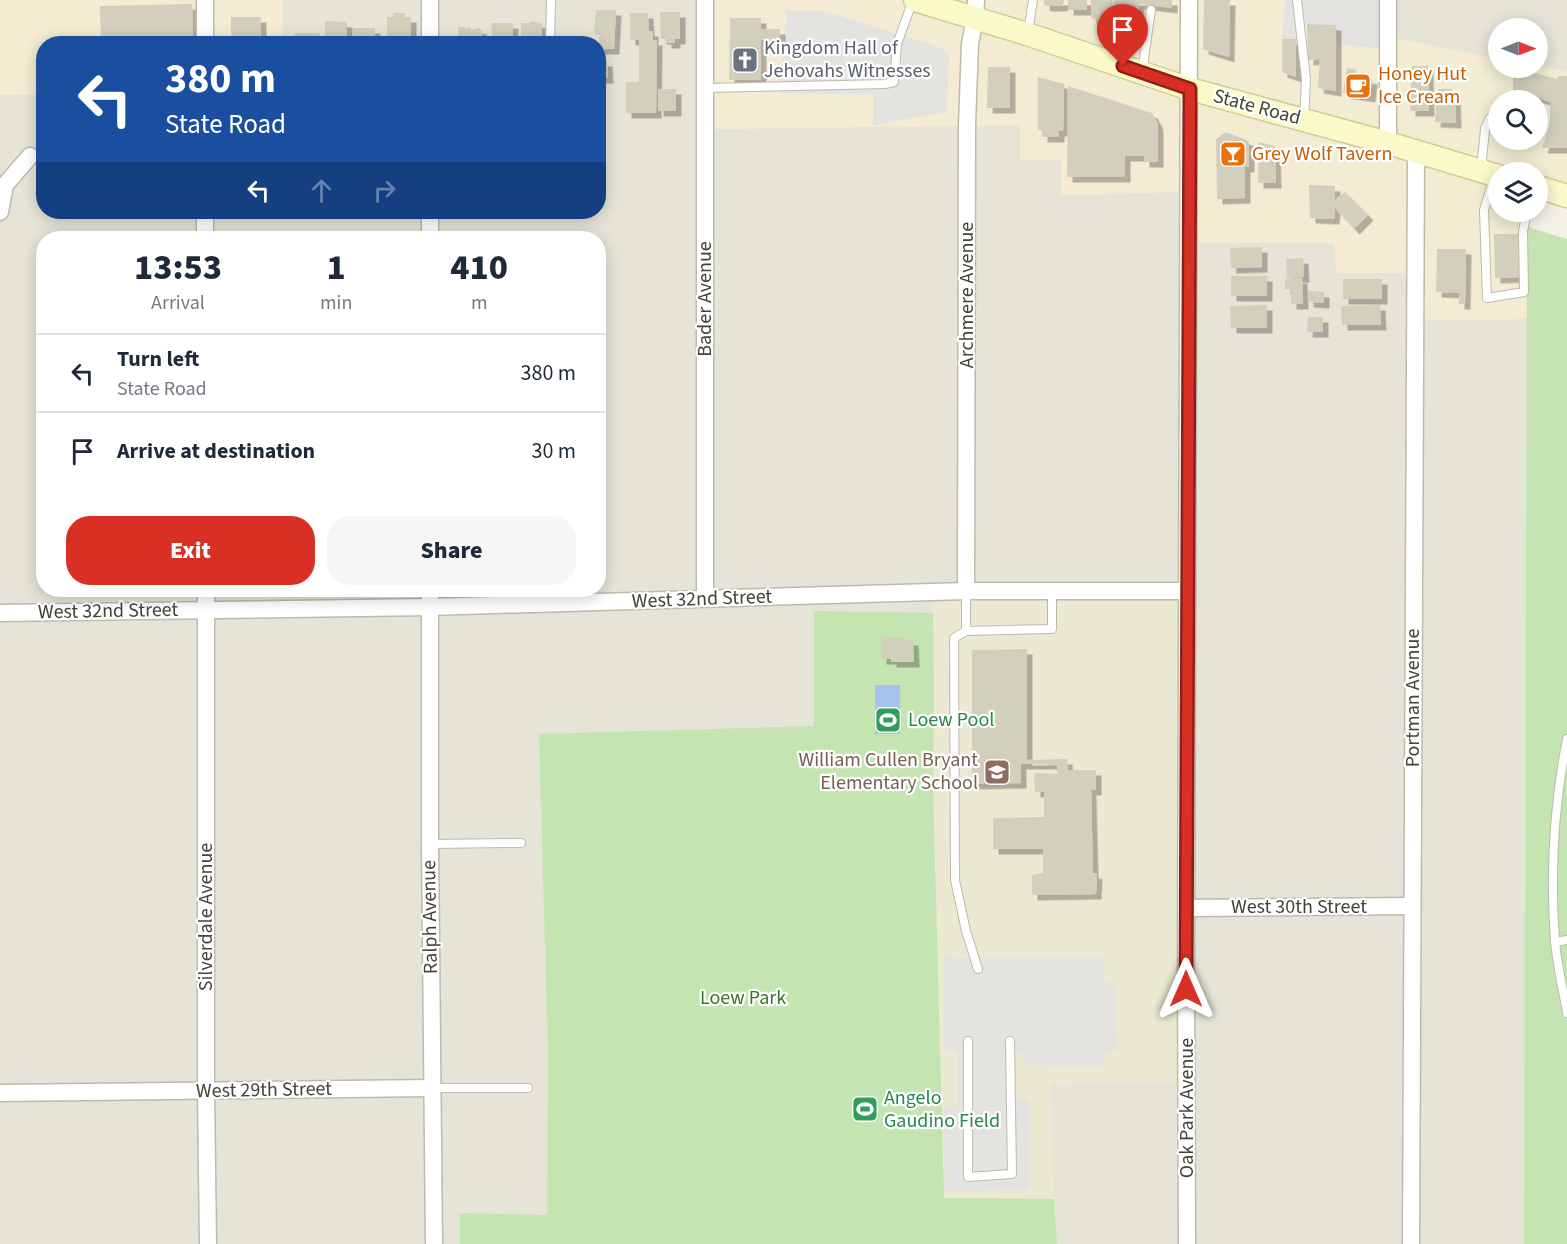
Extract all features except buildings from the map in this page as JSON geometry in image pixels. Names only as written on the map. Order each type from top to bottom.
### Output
[{"type":"main road","name":"State Road","points":[[914,0],[976,9],[1027,34],[1190,89],[1488,172]]},
{"type":"main road","points":[[1548,190],[1567,196]]},
{"type":"street","points":[[205,0],[205,36]]},
{"type":"street","points":[[430,0],[430,36]]},
{"type":"street","name":"Bader Avenue","points":[[705,0],[705,598]]},
{"type":"street","name":"Oak Park Avenue","points":[[1186,1244],[1190,0]]},
{"type":"street","points":[[1388,0],[1388,143]]},
{"type":"street","name":"Archmere Avenue","points":[[966,591],[967,125],[970,44],[976,9]]},
{"type":"street","name":"Portman Avenue","points":[[1411,1244],[1416,151]]},
{"type":"street","points":[[0,212],[5,185],[30,156]]},
{"type":"street","name":"West 32nd Street","points":[[0,613],[430,607],[966,591],[1187,591]]},
{"type":"street","name":"Silverdale Avenue","points":[[206,597],[208,1244]]},
{"type":"street","name":"Ralph Avenue","points":[[430,597],[434,1244]]},
{"type":"street","name":"West 30th Street","points":[[1187,908],[1411,906]]},
{"type":"street","name":"West 29th Street","points":[[0,1093],[432,1088]]},
{"type":"lane","points":[[550,36],[551,0]]},
{"type":"lane","points":[[705,88],[894,82],[897,44],[914,0]]},
{"type":"lane","points":[[1027,34],[1033,0]]},
{"type":"lane","points":[[1297,0],[1306,79],[1304,120]]},
{"type":"lane","points":[[1142,73],[1151,10]]},
{"type":"lane","points":[[1488,122],[1485,129],[1490,162]]},
{"type":"lane","points":[[1488,189],[1484,210],[1486,298],[1524,292],[1525,222]]},
{"type":"lane","points":[[966,591],[966,631]]},
{"type":"lane","points":[[978,969],[966,931],[955,880],[954,638],[966,631],[1052,629],[1052,591]]},
{"type":"lane","points":[[1567,739],[1555,812],[1554,868],[1555,942],[1567,1013]]},
{"type":"lane","points":[[430,843],[521,843]]},
{"type":"lane","points":[[1555,942],[1567,940]]},
{"type":"lane","points":[[968,1041],[968,1177],[1012,1174],[1010,1041]]},
{"type":"lane","name":"West 29th Street","points":[[432,1088],[528,1088]]},
{"type":"shaded area","points":[[0,0],[282,0],[282,36],[36,36],[36,94],[0,95]]},
{"type":"shaded area","points":[[282,0],[705,0],[705,129],[1020,125],[1061,160],[1189,192],[1189,242],[1335,243],[1416,272],[1416,320],[1527,319],[1524,1244],[0,1244],[0,95],[36,94],[36,219],[606,219],[606,36],[282,36]]},
{"type":"shaded area","points":[[705,0],[1388,0],[1389,37],[1488,57],[1488,78],[1548,78],[1548,68],[1567,72],[1567,196],[1548,196],[1548,162],[1488,162],[1488,222],[1529,222],[1527,319],[1415,320],[1415,273],[1336,273],[1334,243],[1189,242],[1189,192],[1061,195],[1061,160],[1020,160],[1020,125],[705,129]]},
{"type":"shaded area","points":[[1285,0],[1381,0],[1380,48],[1338,45],[1335,25],[1298,24],[1296,39],[1282,39]]},
{"type":"shaded area","points":[[1388,0],[1567,0],[1567,72],[1548,68],[1548,18],[1488,18],[1488,57],[1388,37]]},
{"type":"shaded area","points":[[787,10],[824,11],[949,52],[947,112],[873,125],[873,95],[779,93]]},
{"type":"shaded area","points":[[1187,591],[1187,1081],[1051,1084],[1054,1199],[944,1199],[933,788],[932,592]]},
{"type":"shaded area","points":[[945,953],[962,958],[1104,958],[1103,978],[1115,982],[1117,1051],[1105,1053],[1104,1066],[1025,1065],[1023,1054],[1016,1054],[1015,1096],[1019,1100],[1029,1100],[1029,1189],[945,1192],[944,1107],[956,1106],[958,1103],[958,1055],[956,1050],[943,1050]]},
{"type":"green space","points":[[1527,227],[1567,239],[1567,1244],[1524,1244]]},
{"type":"green space","name":"Loew Park","points":[[814,611],[933,613],[933,788],[944,1198],[1054,1199],[1057,1244],[460,1244],[460,1213],[547,1215],[548,1054],[539,734],[814,726]]},
{"type":"water","name":"Loew Pool","points":[[875,685],[900,685],[900,734],[875,734]]},
{"type":"place","name":"Kingdom Hall of Jehovahs Witnesses","points":[[745,60]]},
{"type":"place","name":"Honey Hut Ice Cream","points":[[1358,86]]},
{"type":"place","name":"Grey Wolf Tavern","points":[[1233,154]]},
{"type":"place","name":"Loew Pool","points":[[888,720]]},
{"type":"place","name":"William Cullen Bryant Elementary School","points":[[997,772]]},
{"type":"place","name":"Angelo Gaudino Field","points":[[865,1109]]},
{"type":"route","points":[[1123,66],[1190,89],[1186,989]]}]
